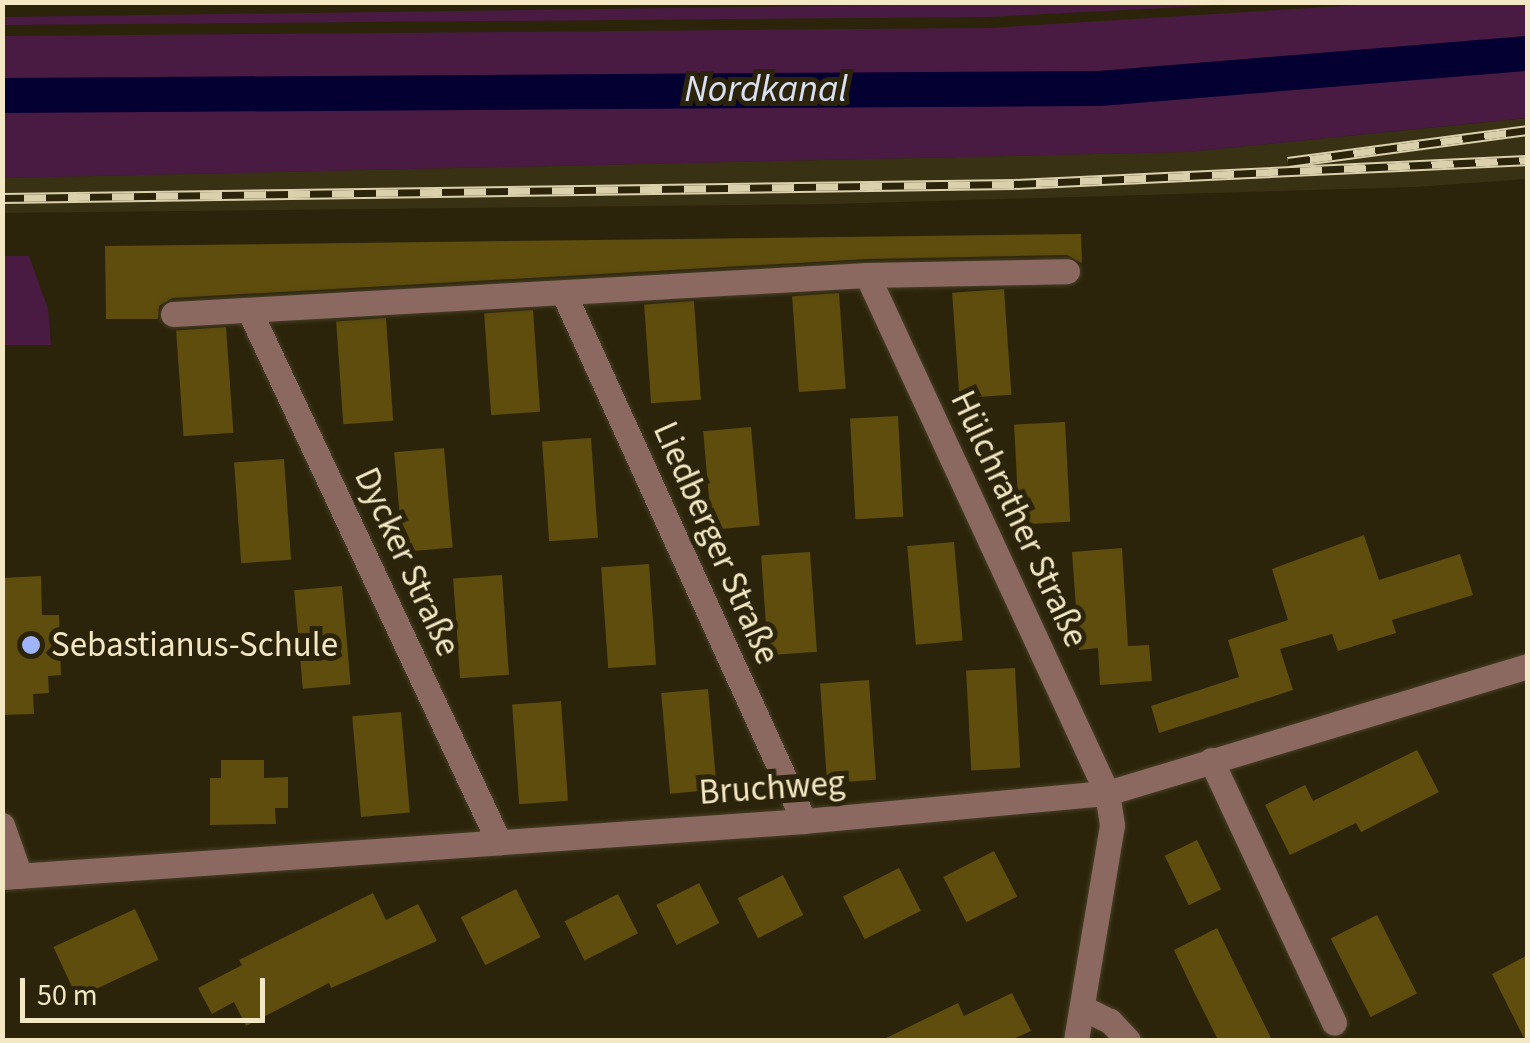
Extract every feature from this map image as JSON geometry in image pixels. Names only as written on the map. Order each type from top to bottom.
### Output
[{"type":"street","points":[[173,314],[868,275],[1067,271]]},
{"type":"street","name":"Hülchrather Straße","points":[[868,275],[1107,793]]},
{"type":"street","name":"Liedberger Straße","points":[[564,294],[804,822]]},
{"type":"street","name":"Dycker Straße","points":[[250,312],[500,842]]},
{"type":"street","name":"Bruchweg","points":[[11,876],[804,822],[1107,793],[1528,666]]},
{"type":"street","points":[[1211,760],[1334,1023]]},
{"type":"street","points":[[1076,1040],[1112,825],[1107,793]]},
{"type":"street","points":[[2,825],[11,876]]},
{"type":"street","points":[[1083,1008],[1128,1040]]},
{"type":"shaded area","points":[[1407,2],[1527,3],[1527,118],[1187,152],[3,178],[3,36],[988,28]]},
{"type":"shaded area","points":[[1263,3],[987,17],[2,25],[3,17]]},
{"type":"shaded area","points":[[1528,118],[1527,179],[1416,187],[832,204],[3,213],[2,178],[1187,152]]},
{"type":"shaded area","points":[[3,256],[29,256],[48,309],[51,345],[3,345]]},
{"type":"building","points":[[1081,234],[1082,263],[1067,255],[867,259],[172,298],[159,306],[158,319],[106,319],[105,246]]},
{"type":"building","points":[[1004,289],[1011,395],[960,398],[952,293]]},
{"type":"building","points":[[839,293],[846,389],[799,392],[792,296]]},
{"type":"building","points":[[694,301],[701,400],[651,403],[644,304]]},
{"type":"building","points":[[533,310],[540,412],[491,415],[484,313]]},
{"type":"building","points":[[386,318],[393,421],[343,424],[336,321]]},
{"type":"building","points":[[226,327],[233,433],[184,436],[176,330]]},
{"type":"building","points":[[898,416],[903,517],[855,519],[850,419]]},
{"type":"building","points":[[1065,422],[1070,522],[1019,525],[1014,425]]},
{"type":"building","points":[[751,427],[760,526],[712,530],[703,431]]},
{"type":"building","points":[[591,438],[598,538],[549,541],[542,441]]},
{"type":"building","points":[[444,448],[453,548],[403,552],[394,452]]},
{"type":"building","points":[[284,459],[291,560],[241,563],[234,462]]},
{"type":"building","points":[[1364,535],[1379,580],[1460,554],[1473,595],[1392,620],[1396,633],[1338,651],[1332,634],[1280,649],[1293,690],[1159,733],[1151,706],[1239,677],[1228,640],[1288,620],[1272,569]]},
{"type":"building","points":[[954,542],[963,641],[916,645],[907,546]]},
{"type":"building","points":[[1122,548],[1128,646],[1149,645],[1152,681],[1100,685],[1098,648],[1079,650],[1072,552]]},
{"type":"building","points":[[810,552],[817,652],[768,655],[761,555]]},
{"type":"building","points":[[649,564],[656,665],[608,668],[601,567]]},
{"type":"building","points":[[502,575],[509,675],[460,678],[453,578]]},
{"type":"building","name":"Sebastianus-Schule","points":[[41,576],[42,615],[59,615],[61,675],[48,676],[49,693],[33,694],[34,714],[2,715],[2,578]]},
{"type":"building","points":[[342,586],[351,685],[303,689],[294,590]]},
{"type":"building","points":[[1015,668],[1020,768],[971,770],[966,671]]},
{"type":"building","points":[[869,680],[876,780],[827,783],[820,683]]},
{"type":"building","points":[[708,689],[717,790],[670,794],[661,693]]},
{"type":"building","points":[[561,701],[568,801],[519,804],[512,704]]},
{"type":"building","points":[[401,712],[410,813],[361,817],[352,716]]},
{"type":"building","points":[[1417,750],[1439,792],[1361,832],[1356,823],[1290,855],[1265,805],[1305,785],[1313,801]]},
{"type":"building","points":[[221,760],[264,760],[264,778],[288,777],[288,808],[275,808],[276,824],[210,825],[210,778],[221,778]]},
{"type":"building","points":[[1197,840],[1221,889],[1189,905],[1165,856]]},
{"type":"building","points":[[994,851],[1017,896],[966,922],[943,877]]},
{"type":"building","points":[[899,868],[921,911],[865,939],[843,897]]},
{"type":"building","points":[[783,875],[803,915],[758,938],[738,898]]},
{"type":"building","points":[[699,883],[719,923],[677,945],[656,905]]},
{"type":"building","points":[[516,889],[541,937],[485,965],[461,917]]},
{"type":"building","points":[[373,893],[386,920],[418,904],[437,941],[331,988],[329,983],[246,1026],[234,1002],[212,1014],[198,988],[242,965],[239,960]]},
{"type":"building","points":[[618,894],[638,933],[585,960],[565,921]]},
{"type":"building","points":[[135,909],[159,960],[77,998],[53,947]]},
{"type":"building","points":[[1377,915],[1417,993],[1371,1017],[1331,939]]},
{"type":"building","points":[[1217,928],[1272,1040],[1218,1040],[1194,992],[1174,950]]},
{"type":"building","points":[[1528,955],[1528,1040],[1525,1040],[1492,974]]},
{"type":"building","points":[[1012,993],[1031,1031],[1011,1040],[882,1040],[958,1003],[964,1016]]},
{"type":"waterway","name":"Nordkanal","points":[[2,95],[1099,88],[1528,53]]},
{"type":"railway","points":[[1288,162],[1528,130]]},
{"type":"railway","points":[[2,198],[1014,184],[1528,160]]},
{"type":"place","name":"Sebastianus-Schule","points":[[31,645]]}]
